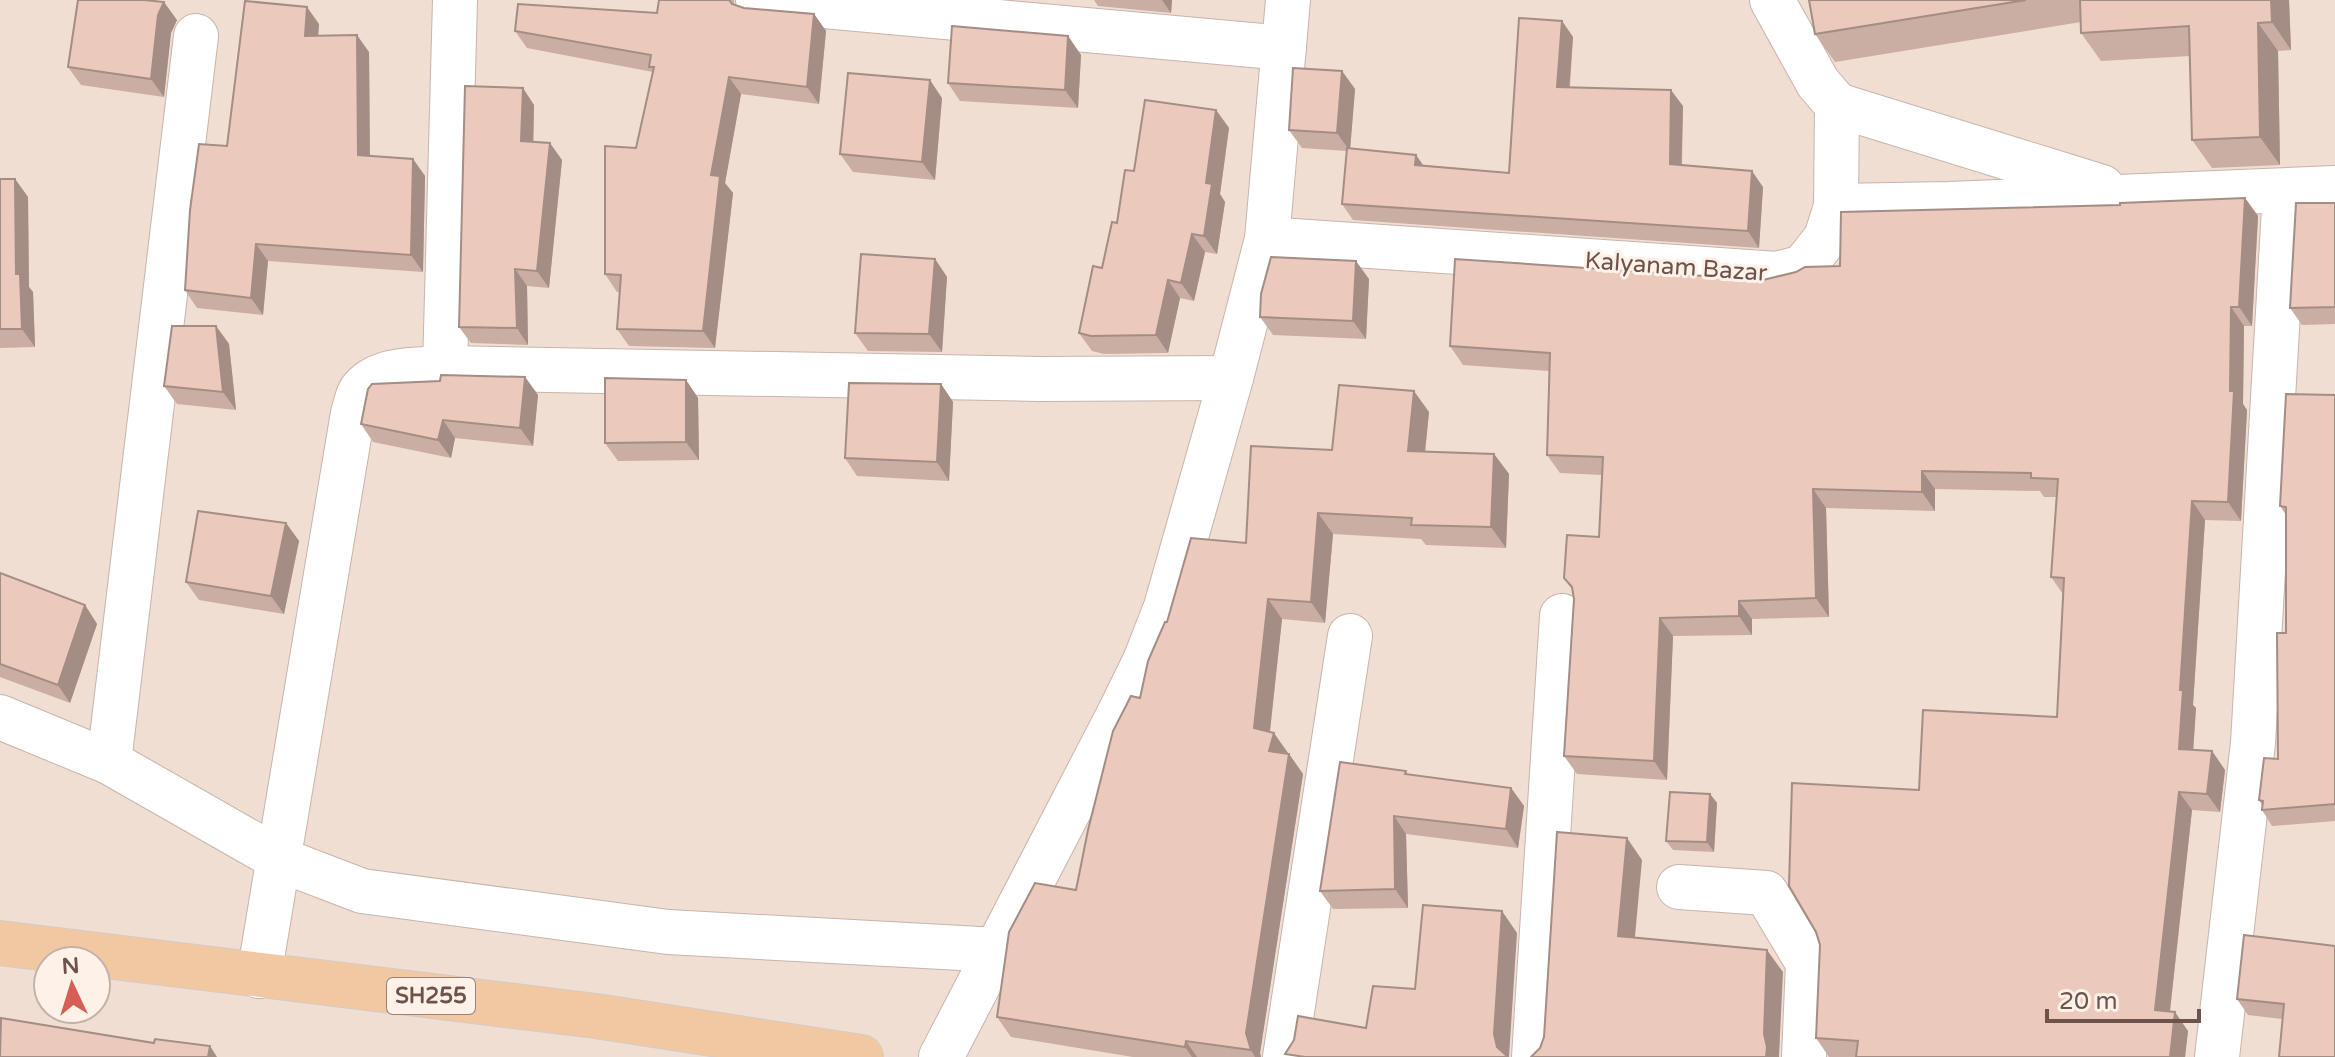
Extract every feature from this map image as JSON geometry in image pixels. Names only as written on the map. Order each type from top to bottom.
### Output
[{"type":"main road","name":"SH255","points":[[0,943],[596,1016],[861,1057]]},
{"type":"street","points":[[445,368],[455,0]]},
{"type":"street","points":[[758,0],[1284,48]]},
{"type":"street","points":[[941,1057],[1145,661],[1166,607],[1267,239],[1288,0]]},
{"type":"street","points":[[1772,0],[1818,83],[1837,105],[2135,197]]},
{"type":"street","points":[[109,762],[196,36]]},
{"type":"street","points":[[1837,105],[1836,206],[2335,188]]},
{"type":"street","points":[[2217,1057],[2253,743],[2285,191]]},
{"type":"street","name":"Kalyanam Bazar","points":[[1267,239],[1777,274],[1803,267],[1826,238],[1836,206]]},
{"type":"street","points":[[259,976],[281,860],[353,413],[360,390],[375,378],[399,372],[445,368],[1039,379],[1231,378]]},
{"type":"street","points":[[1534,1057],[1562,616]]},
{"type":"street","points":[[1285,1057],[1350,636]]},
{"type":"street","points":[[0,717],[109,762],[281,860],[362,891],[668,932],[998,950]]},
{"type":"street","points":[[1679,887],[1766,893],[1808,963],[1804,1057]]},
{"type":"shaded area","points":[[0,0],[2335,0],[2335,1057],[0,1057]]},
{"type":"building","points":[[78,0],[164,2],[158,15],[151,79],[68,67]]},
{"type":"building","points":[[659,0],[729,0],[744,8],[814,14],[807,87],[729,77],[711,175],[720,176],[703,331],[617,329],[621,275],[605,274],[605,146],[636,148],[654,67],[649,67],[651,55],[515,31],[518,4],[657,13]]},
{"type":"building","points":[[1809,0],[2026,0],[1815,34]]},
{"type":"building","points":[[2080,0],[2271,0],[2272,22],[2258,23],[2260,137],[2192,140],[2189,26],[2081,33]]},
{"type":"building","points":[[245,1],[307,7],[305,36],[357,35],[358,155],[413,159],[411,255],[256,244],[251,298],[185,290],[190,210],[199,144],[227,146]]},
{"type":"building","points":[[1519,18],[1562,21],[1557,87],[1671,90],[1670,164],[1752,171],[1748,231],[1342,204],[1347,148],[1416,155],[1415,165],[1509,173]]},
{"type":"building","points":[[952,26],[1068,36],[1065,90],[948,83]]},
{"type":"building","points":[[1293,68],[1342,71],[1337,133],[1289,130]]},
{"type":"building","points":[[848,73],[930,80],[922,162],[840,154]]},
{"type":"building","points":[[465,86],[523,88],[521,141],[550,143],[537,271],[515,269],[517,328],[459,327]]},
{"type":"building","points":[[1145,100],[1216,110],[1206,183],[1212,184],[1204,236],[1192,234],[1181,283],[1168,280],[1156,335],[1091,336],[1079,333],[1093,266],[1102,268],[1112,222],[1117,223],[1125,170],[1134,171]]},
{"type":"building","points":[[0,179],[15,179],[16,274],[20,274],[22,329],[0,329]]},
{"type":"building","points":[[2245,198],[2239,307],[2231,307],[2230,391],[2234,391],[2228,502],[2192,501],[2179,749],[2212,751],[2207,794],[2179,792],[2155,1010],[2175,1012],[2170,1057],[1856,1057],[1858,1041],[1816,1038],[1820,945],[1816,932],[1789,886],[1792,783],[1919,790],[1923,710],[2057,717],[2064,578],[2051,577],[2058,479],[2031,478],[2031,473],[1922,471],[1922,492],[1813,489],[1816,598],[1739,601],[1739,616],[1660,618],[1654,761],[1564,756],[1574,599],[1572,587],[1564,578],[1567,535],[1599,537],[1603,457],[1547,455],[1550,353],[1450,346],[1455,259],[1763,280],[1805,267],[1840,266],[1841,212],[2120,205]]},
{"type":"building","points":[[2296,203],[2335,203],[2335,307],[2290,308]]},
{"type":"building","points":[[861,254],[935,259],[929,334],[855,333]]},
{"type":"building","points":[[1271,257],[1356,261],[1353,321],[1260,317],[1261,294]]},
{"type":"building","points":[[172,326],[216,326],[223,392],[164,386]]},
{"type":"building","points":[[441,375],[525,377],[520,428],[443,420],[438,440],[361,424],[368,389],[372,384],[440,381]]},
{"type":"building","points":[[605,378],[686,380],[686,442],[605,443]]},
{"type":"building","points":[[849,383],[941,384],[937,462],[845,458]]},
{"type":"building","points":[[1339,385],[1414,391],[1408,451],[1494,454],[1491,527],[1411,525],[1412,518],[1318,513],[1311,602],[1268,599],[1254,728],[1274,733],[1269,751],[1289,754],[1246,1033],[1251,1050],[1186,1041],[1185,1047],[997,1017],[1009,932],[1035,883],[1076,890],[1113,731],[1131,696],[1140,698],[1148,661],[1167,622],[1191,538],[1246,543],[1251,446],[1332,450]]},
{"type":"building","points":[[2286,394],[2335,395],[2335,804],[2262,810],[2263,801],[2259,800],[2264,758],[2278,759],[2277,633],[2286,633],[2286,507],[2280,506]]},
{"type":"building","points":[[198,511],[286,523],[271,596],[186,582]]},
{"type":"building","points":[[0,573],[85,605],[58,685],[0,664]]},
{"type":"building","points":[[1340,762],[1511,788],[1506,829],[1394,816],[1395,889],[1320,891]]},
{"type":"building","points":[[1670,792],[1710,794],[1707,842],[1666,841]]},
{"type":"building","points":[[1557,832],[1627,838],[1618,936],[1767,950],[1766,1057],[1531,1057],[1540,1048],[1544,1037]]},
{"type":"building","points":[[1423,905],[1502,911],[1494,1034],[1497,1047],[1508,1057],[1305,1057],[1285,1054],[1294,1040],[1298,1016],[1366,1028],[1373,986],[1415,989]]},
{"type":"building","points":[[2244,935],[2335,946],[2335,1057],[2279,1057],[2284,1004],[2237,999]]},
{"type":"building","points":[[1,1018],[154,1043],[155,1039],[210,1046],[208,1057],[0,1057]]}]
